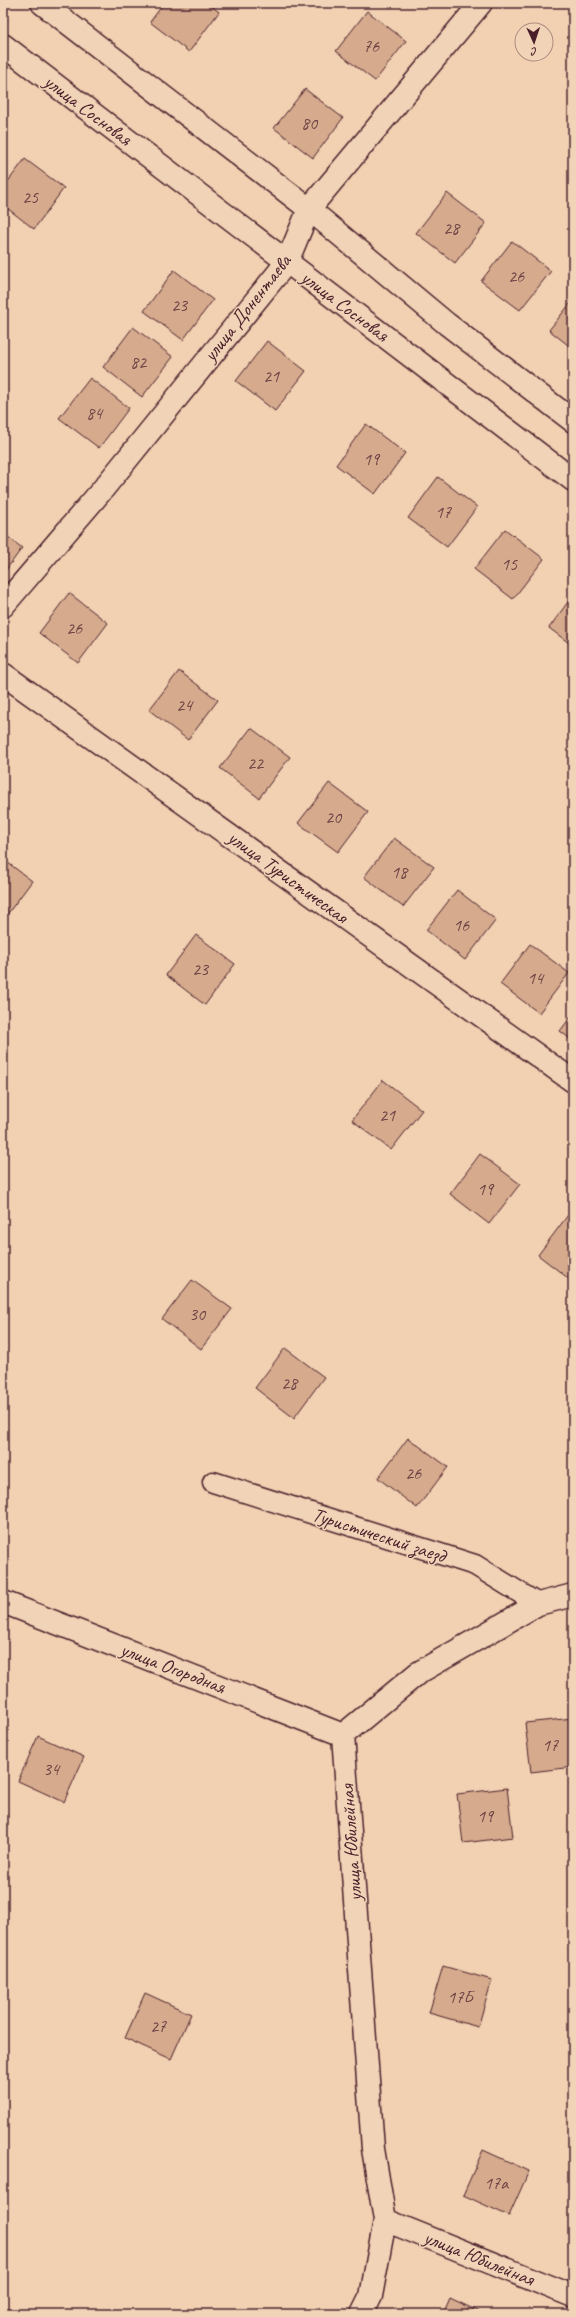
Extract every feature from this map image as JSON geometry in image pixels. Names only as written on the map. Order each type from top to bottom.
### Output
[{"type":"street","points":[[42,3],[309,209],[447,324],[573,421]]},
{"type":"street","name":"улица Донентаева","points":[[3,606],[102,489],[287,262],[309,209],[481,3]]},
{"type":"street","name":"улица Сосновая","points":[[3,45],[573,480]]},
{"type":"street","name":"улица Туристическая","points":[[3,674],[573,1081]]},
{"type":"street","points":[[343,1735],[418,1673],[538,1604],[573,1595]]},
{"type":"street","name":"улица Огородная","points":[[3,1602],[343,1735]]},
{"type":"street","name":"улица Юбилейная","points":[[343,1735],[373,2149],[385,2220],[371,2296],[362,2314]]},
{"type":"street","name":"улица Юбилейная","points":[[385,2220],[573,2296]]},
{"type":"lane","name":"Туристический заезд","points":[[213,1482],[475,1565],[538,1604]]},
{"type":"building","points":[[164,3],[208,3],[219,12],[189,52],[150,22]]},
{"type":"building","points":[[367,11],[406,41],[375,81],[336,51]]},
{"type":"building","points":[[305,89],[343,118],[313,158],[274,128]]},
{"type":"building","points":[[25,159],[64,188],[34,229],[3,205],[3,188]]},
{"type":"building","points":[[447,193],[486,223],[455,263],[416,233]]},
{"type":"building","points":[[512,241],[551,271],[520,310],[481,281]]},
{"type":"building","points":[[174,270],[213,300],[183,340],[144,311]]},
{"type":"building","points":[[573,300],[573,349],[549,330]]},
{"type":"building","points":[[133,327],[173,357],[142,397],[103,367]]},
{"type":"building","points":[[267,341],[306,371],[275,411],[236,381]]},
{"type":"building","points":[[90,378],[129,408],[99,448],[59,418]]},
{"type":"building","points":[[366,424],[405,453],[375,494],[336,465]]},
{"type":"building","points":[[438,477],[477,507],[447,547],[408,518]]},
{"type":"building","points":[[505,529],[544,559],[513,599],[474,569]]},
{"type":"building","points":[[3,533],[22,548],[3,574]]},
{"type":"building","points":[[69,593],[108,623],[78,663],[39,633]]},
{"type":"building","points":[[573,595],[573,646],[549,628]]},
{"type":"building","points":[[179,671],[218,700],[188,740],[149,710]]},
{"type":"building","points":[[251,728],[290,757],[259,798],[220,768]]},
{"type":"building","points":[[329,783],[368,812],[338,852],[298,823]]},
{"type":"building","points":[[394,838],[434,867],[403,907],[364,877]]},
{"type":"building","points":[[3,859],[32,881],[3,920]]},
{"type":"building","points":[[457,890],[496,920],[465,960],[426,930]]},
{"type":"building","points":[[196,935],[235,964],[205,1005],[166,975]]},
{"type":"building","points":[[530,944],[569,973],[539,1013],[500,984]]},
{"type":"building","points":[[573,1014],[573,1041],[560,1031]]},
{"type":"building","points":[[383,1080],[422,1110],[391,1150],[352,1120]]},
{"type":"building","points":[[480,1154],[520,1184],[489,1224],[450,1194]]},
{"type":"building","points":[[568,1215],[573,1219],[573,1282],[538,1255]]},
{"type":"building","points":[[192,1280],[232,1309],[201,1349],[162,1319]]},
{"type":"building","points":[[285,1348],[324,1377],[294,1418],[255,1388]]},
{"type":"building","points":[[408,1438],[448,1467],[417,1508],[378,1478]]},
{"type":"building","points":[[573,1718],[573,1767],[531,1772],[525,1723]]},
{"type":"building","points":[[38,1736],[84,1757],[64,1802],[18,1781]]},
{"type":"building","points":[[507,1788],[513,1837],[463,1843],[457,1794]]},
{"type":"building","points":[[443,1966],[492,1980],[478,2027],[429,2013]]},
{"type":"building","points":[[145,1993],[191,2014],[171,2059],[125,2038]]},
{"type":"building","points":[[483,2150],[529,2171],[509,2216],[463,2195]]},
{"type":"building","points":[[450,2298],[484,2314],[443,2314]]}]
